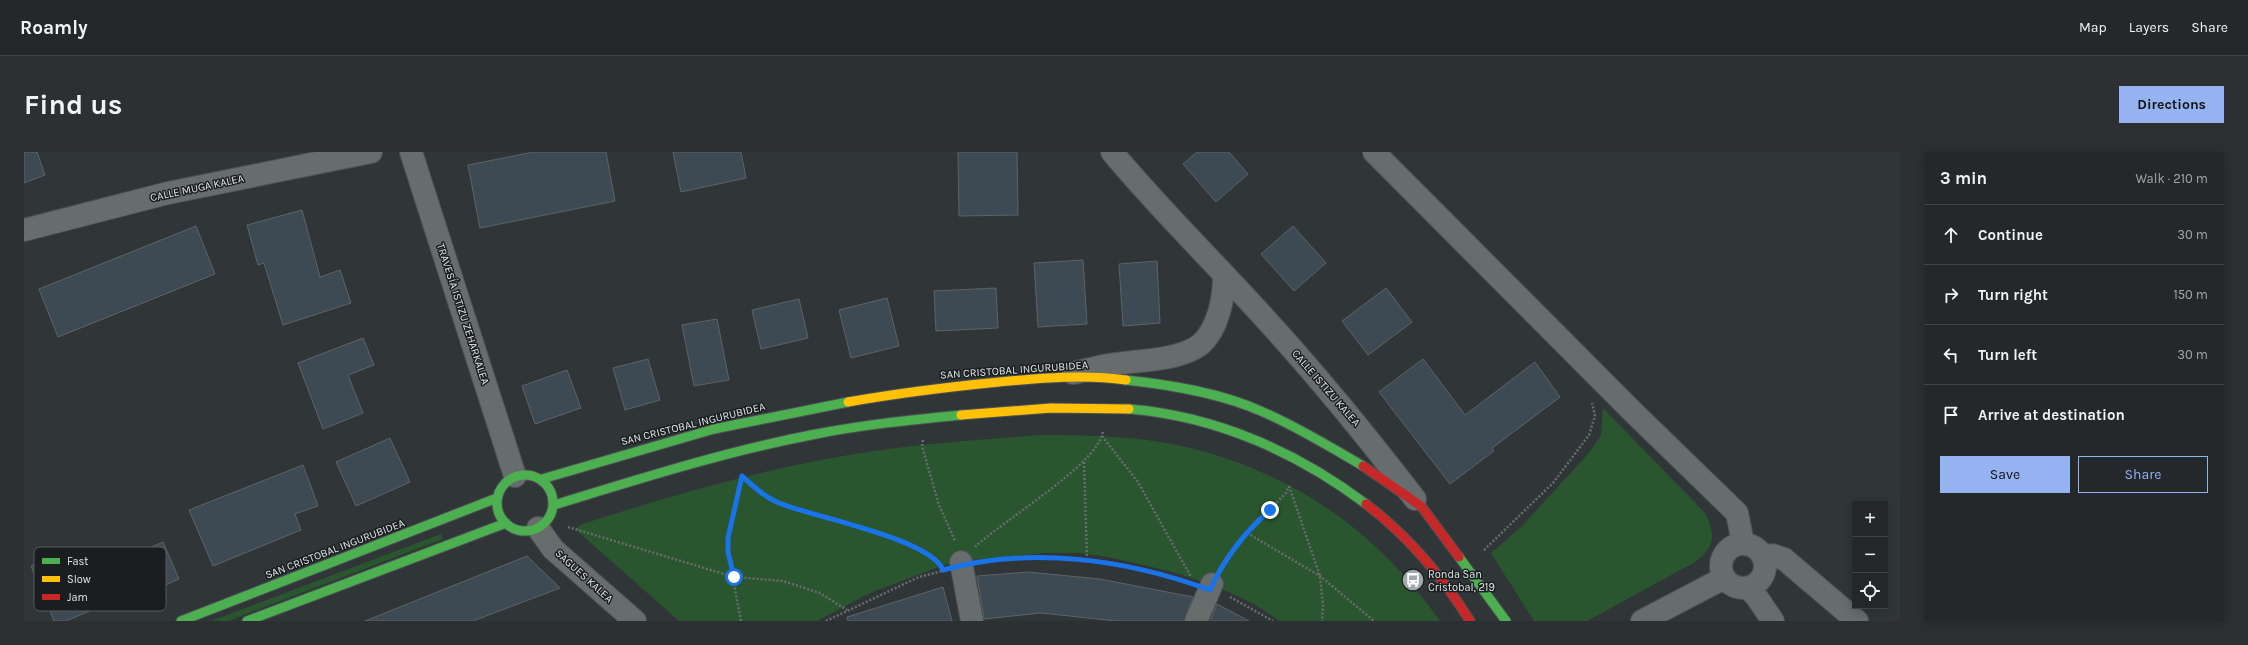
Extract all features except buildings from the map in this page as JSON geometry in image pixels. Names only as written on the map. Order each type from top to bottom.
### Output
[{"type":"street","name":"CALLE MUGA KALEA","points":[[24,230],[168,193],[371,152]]},
{"type":"street","name":"TRAVESÍA ISTIZU ZEHARKALEA","points":[[411,152],[515,476]]},
{"type":"street","name":"CALLE ISTIZU KALEA","points":[[1112,152],[1224,277],[1270,324],[1362,430],[1421,506]]},
{"type":"street","points":[[1374,152],[1737,513],[1743,543]]},
{"type":"street","points":[[1055,378],[1103,366],[1184,353],[1201,344],[1219,315],[1224,297],[1224,277]]},
{"type":"street","name":"SAN CRISTOBAL INGURUBIDEA","points":[[542,479],[714,429],[815,408],[916,390],[1055,378],[1106,377],[1155,383],[1199,391],[1262,411],[1306,432],[1370,470],[1421,506],[1506,621]]},
{"type":"street","points":[[554,505],[728,453],[812,434],[921,419],[1047,408],[1122,409],[1169,414],[1225,428],[1275,448],[1358,497],[1403,535],[1440,577],[1470,621]]},
{"type":"street","points":[[529,474],[542,479],[551,490],[554,505],[546,522],[538,528],[527,531],[515,529],[506,523],[498,512],[497,498],[500,489],[507,481],[515,476],[529,474]]},
{"type":"street","name":"SAN CRISTOBAL INGURUBIDEA","points":[[181,621],[497,498]]},
{"type":"street","points":[[247,621],[506,523]]},
{"type":"street","name":"SAGUES KALEA","points":[[538,528],[554,549],[635,621]]},
{"type":"street","points":[[1743,543],[1756,547],[1764,557],[1766,564],[1760,582],[1748,588],[1734,587],[1724,578],[1721,572],[1722,558],[1730,547],[1743,543]]},
{"type":"street","points":[[1764,557],[1772,555],[1784,560],[1857,621]]},
{"type":"street","points":[[955,566],[972,621]]},
{"type":"street","points":[[1642,621],[1724,578]]},
{"type":"street","points":[[1196,621],[1211,587]]},
{"type":"street","points":[[1748,588],[1756,596],[1772,621]]},
{"type":"path","points":[[1484,550],[1553,483],[1589,435],[1594,416],[1591,397]]},
{"type":"path","points":[[741,621],[734,577],[728,552],[728,538],[742,476],[781,504],[889,537],[932,558],[941,566],[955,566],[992,532],[1084,462],[1102,436],[1103,428]]},
{"type":"path","points":[[826,621],[919,577],[955,566],[994,560],[1087,559],[1132,566],[1195,584],[1138,482],[1102,436]]},
{"type":"path","points":[[923,437],[922,446],[937,497],[955,542],[955,566]]},
{"type":"path","points":[[1084,462],[1087,559]]},
{"type":"path","points":[[1273,621],[1211,587],[1230,553],[1286,492],[1289,486],[1320,576],[1324,605],[1322,621]]},
{"type":"path","points":[[568,527],[734,577],[783,581],[820,593],[847,610]]},
{"type":"path","points":[[1246,534],[1275,548],[1320,576],[1374,621]]},
{"type":"green space","points":[[1603,408],[1705,513],[1711,528],[1712,540],[1707,551],[1695,562],[1587,621],[1534,621],[1491,553],[1521,527],[1588,454],[1601,435]]},
{"type":"green space","points":[[1037,435],[1120,437],[1162,442],[1202,451],[1239,463],[1274,478],[1306,495],[1365,537],[1391,562],[1416,590],[1440,621],[1280,621],[1254,604],[1216,586],[1169,571],[1108,557],[1080,553],[1045,553],[971,560],[941,566],[870,593],[817,621],[679,621],[575,529],[580,525],[686,492],[794,465],[889,449]]},
{"type":"green space","points":[[441,534],[443,539],[228,621],[211,621]]},
{"type":"traffic: fast","points":[[1126,380],[1161,384],[1196,391],[1247,405],[1289,424],[1363,466]]},
{"type":"traffic: fast","points":[[542,479],[714,429],[848,402]]},
{"type":"traffic: fast","points":[[1129,409],[1193,419],[1224,428],[1254,440],[1284,453],[1312,468],[1340,485],[1366,504]]},
{"type":"traffic: fast","points":[[554,505],[618,485],[746,449],[829,431],[961,415]]},
{"type":"traffic: fast","points":[[520,475],[530,475],[545,483],[551,492],[553,503],[551,514],[545,523],[530,531],[520,531],[509,526],[502,519],[497,508],[497,498],[502,487],[509,480],[520,475]]},
{"type":"traffic: fast","points":[[181,621],[497,498]]},
{"type":"traffic: fast","points":[[247,621],[506,523]]},
{"type":"traffic: fast","points":[[1459,557],[1506,621]]},
{"type":"traffic: slow","points":[[848,402],[942,388],[1031,379],[1094,377],[1126,380]]},
{"type":"traffic: slow","points":[[961,415],[1051,408],[1129,409]]},
{"type":"traffic: jam","points":[[1363,466],[1421,506],[1459,557]]},
{"type":"traffic: jam","points":[[1366,504],[1410,543],[1448,588],[1470,621]]},
{"type":"place","name":"Ronda San Cristobal, 219","points":[[1413,580]]},
{"type":"route","points":[[734,577],[728,552],[728,538],[742,476],[772,500],[814,515],[857,526],[889,537],[932,558],[941,566],[943,570],[994,560],[1033,558],[1087,559],[1132,566],[1173,577],[1210,590],[1230,553],[1258,520],[1270,510]]}]
